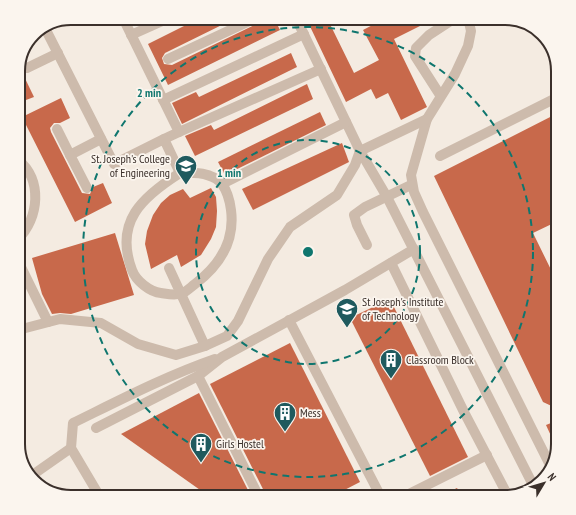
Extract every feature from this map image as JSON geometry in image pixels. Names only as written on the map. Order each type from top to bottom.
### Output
[{"type":"lane","points":[[126,25],[179,132]]},
{"type":"lane","points":[[131,35],[153,25]]},
{"type":"lane","points":[[168,59],[241,25]]},
{"type":"lane","points":[[300,25],[360,151],[387,197],[414,249],[524,467]]},
{"type":"lane","points":[[440,95],[415,56],[416,48],[429,35],[444,25]]},
{"type":"lane","points":[[470,25],[471,31],[468,46],[455,74],[440,95],[427,119],[411,175],[411,185],[423,212],[547,460]]},
{"type":"lane","points":[[47,32],[114,164],[179,132],[321,69]]},
{"type":"lane","points":[[163,100],[304,34]]},
{"type":"lane","points":[[26,68],[58,53]]},
{"type":"lane","points":[[440,156],[551,100]]},
{"type":"lane","points":[[25,328],[60,319],[102,323],[138,344],[176,355],[205,346],[227,336],[238,321],[268,259],[290,227],[337,195],[355,165],[360,151],[427,119]]},
{"type":"lane","points":[[222,184],[346,122]]},
{"type":"lane","points":[[57,129],[87,188]]},
{"type":"lane","points":[[70,156],[101,139]]},
{"type":"lane","points":[[164,139],[180,173]]},
{"type":"lane","points":[[25,169],[32,178],[36,197],[33,216],[25,232]]},
{"type":"lane","points":[[180,173],[200,173],[222,184],[230,201],[232,220],[230,238],[225,252],[214,266],[205,276],[182,293],[156,293],[142,284],[134,275],[127,258],[127,226],[135,210],[147,196],[180,173]]},
{"type":"lane","points":[[368,245],[354,215],[365,207],[411,185]]},
{"type":"lane","points":[[96,428],[198,376],[222,357],[414,249]]},
{"type":"lane","points":[[391,263],[505,490]]},
{"type":"lane","points":[[169,268],[182,293],[205,346]]},
{"type":"lane","points":[[25,275],[48,322]]},
{"type":"lane","points":[[289,320],[376,490]]},
{"type":"lane","points":[[96,490],[71,448],[74,423],[141,389],[191,367],[222,357]]},
{"type":"lane","points":[[198,376],[255,490]]},
{"type":"lane","points":[[36,472],[71,448]]},
{"type":"lane","points":[[417,490],[487,456]]},
{"type":"building","points":[[186,25],[222,25],[165,53],[162,58],[164,64],[172,65],[255,25],[278,25],[280,30],[168,85],[148,44]]},
{"type":"building","points":[[309,25],[330,25],[354,73],[379,60],[363,30],[373,25],[422,25],[394,39],[427,107],[401,120],[388,93],[376,99],[371,89],[346,102]]},
{"type":"building","points":[[291,53],[297,67],[182,124],[172,103],[196,92],[199,97]]},
{"type":"building","points":[[25,78],[34,97],[25,100]]},
{"type":"building","points":[[307,84],[313,99],[195,156],[185,136],[211,125],[214,130]]},
{"type":"building","points":[[61,98],[70,118],[60,123],[54,123],[50,128],[51,132],[82,193],[90,194],[93,187],[103,183],[112,203],[75,222],[25,123],[25,116]]},
{"type":"building","points":[[320,112],[326,125],[225,175],[218,162]]},
{"type":"building","points":[[551,117],[551,224],[533,233],[551,270],[551,406],[543,402],[434,176]]},
{"type":"building","points":[[342,143],[349,162],[253,210],[242,189]]},
{"type":"building","points":[[211,188],[216,197],[216,227],[211,239],[201,255],[181,267],[177,255],[151,269],[145,244],[147,231],[153,215],[161,203],[170,195],[183,189],[190,198]]},
{"type":"building","points":[[115,233],[134,295],[71,314],[52,314],[42,294],[32,258]]},
{"type":"building","name":"Classroom Block","points":[[390,299],[468,457],[430,476],[350,318]]},
{"type":"building","name":"Mess","points":[[290,343],[360,482],[345,490],[263,490],[210,384]]},
{"type":"building","name":"Girls Hostel","points":[[199,393],[248,490],[200,490],[121,434]]},
{"type":"building","points":[[551,423],[551,436],[546,425]]},
{"type":"place","name":"St. Joseph's College of Engineering","points":[[186,186]]},
{"type":"place","name":"St Joseph's Institute of Technology","points":[[347,328]]},
{"type":"place","name":"Classroom Block","points":[[391,380]]},
{"type":"place","name":"Mess","points":[[285,432]]},
{"type":"place","name":"Girls Hostel","points":[[201,464]]}]
